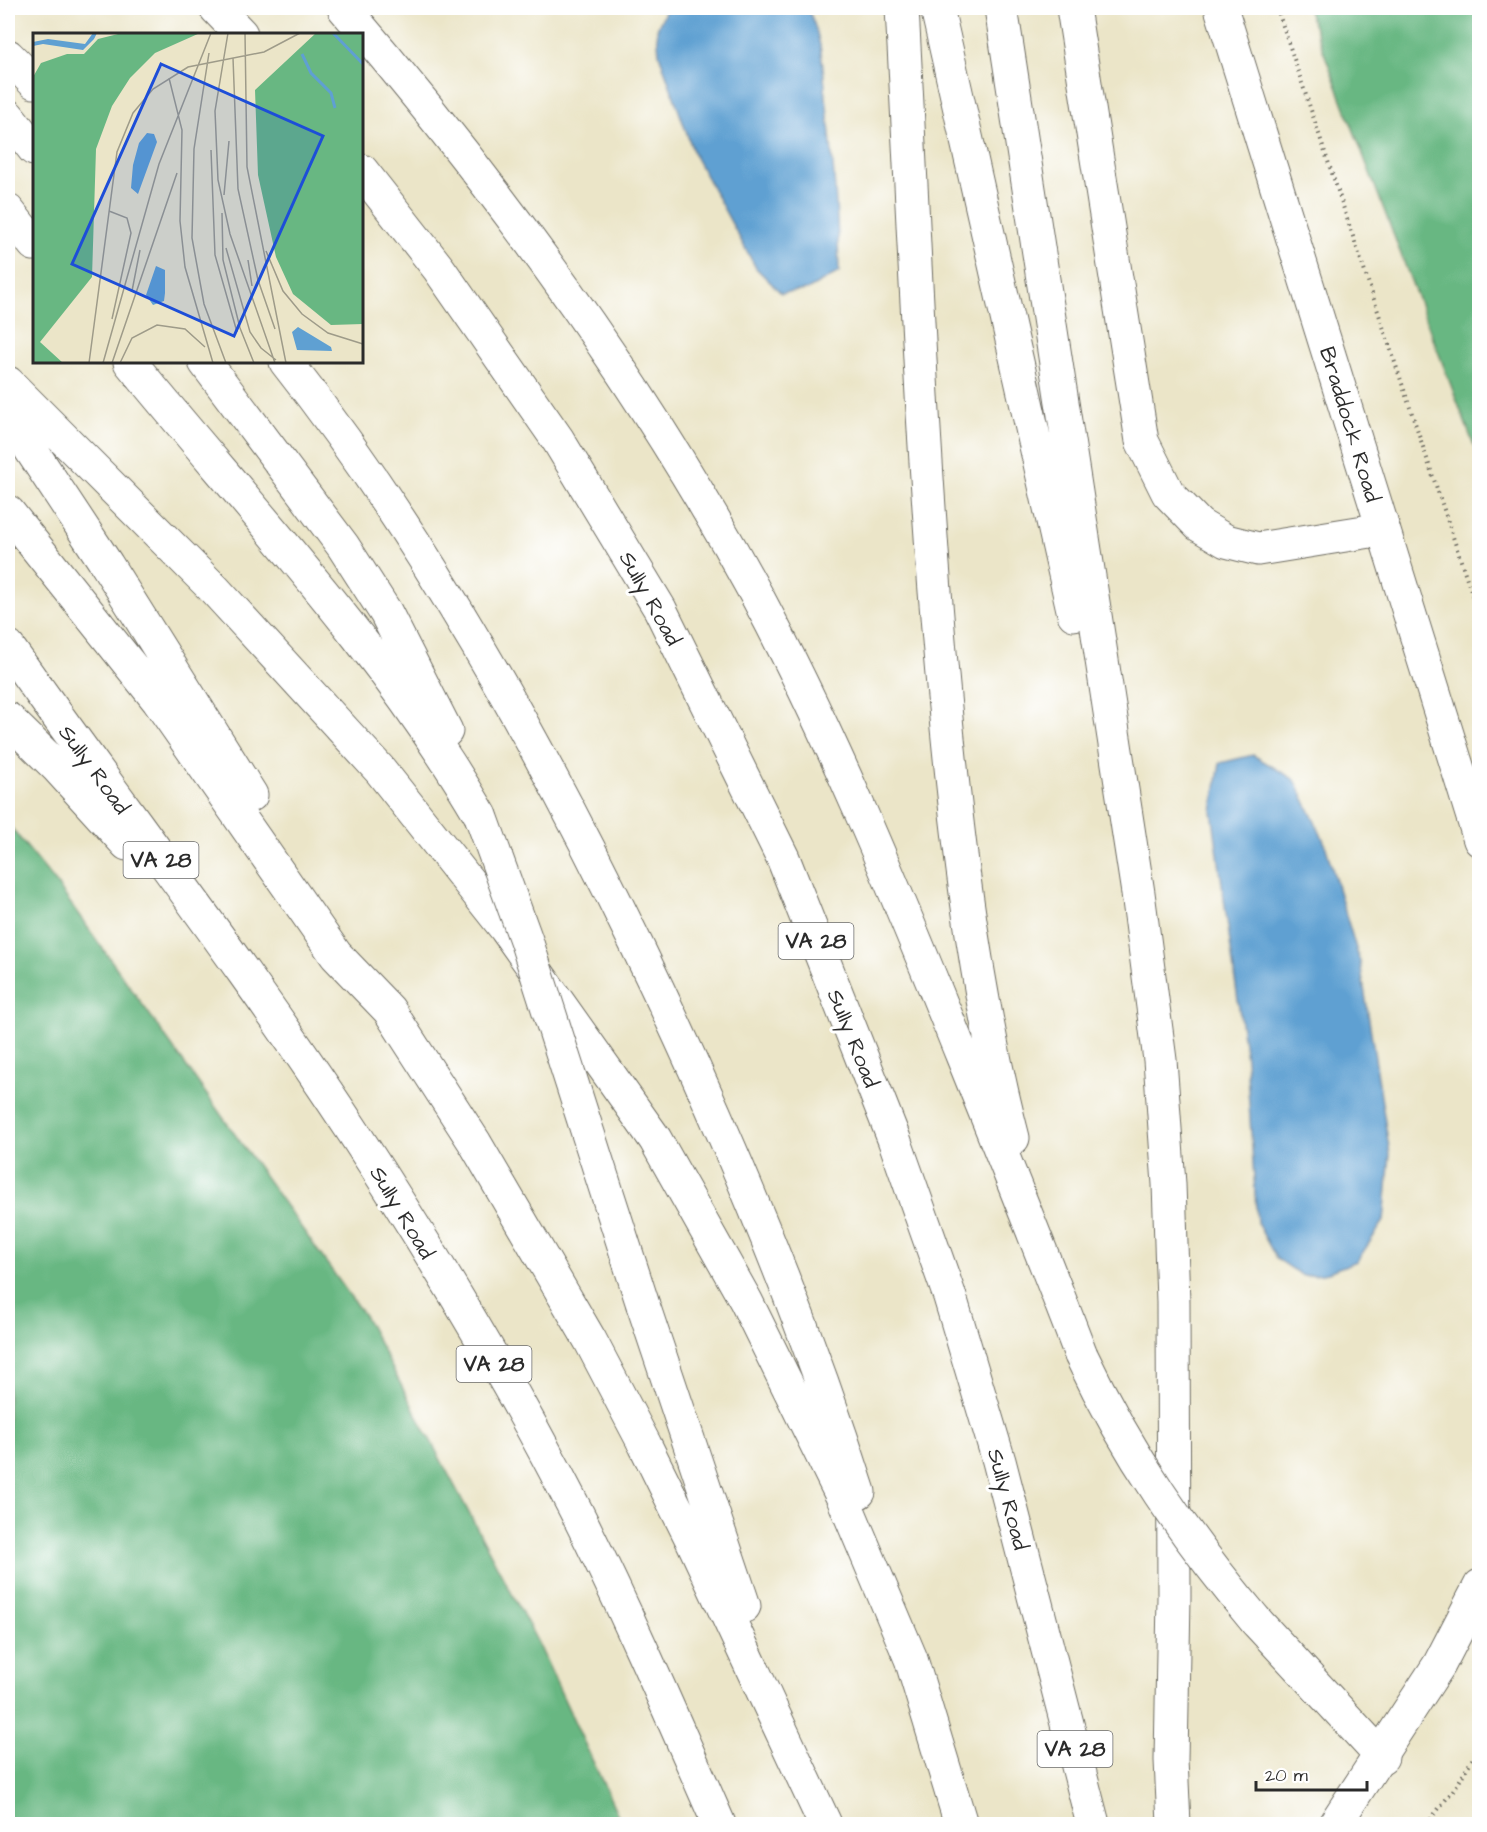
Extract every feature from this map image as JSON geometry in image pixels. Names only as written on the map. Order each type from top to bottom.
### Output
[{"type":"main road","points":[[216,8],[240,33]]},
{"type":"main road","points":[[344,8],[432,110],[567,291],[660,430],[757,597],[808,697],[867,827],[1081,1355],[1104,1403],[1156,1491],[1187,1536],[1256,1621],[1382,1757]]},
{"type":"main road","points":[[902,8],[933,576],[952,795],[981,994],[1010,1125],[1044,1259]]},
{"type":"main road","points":[[937,8],[1138,893]]},
{"type":"main road","points":[[1001,8],[1138,893],[1160,1060],[1169,1184],[1173,1302],[1174,1598],[1171,1760],[1174,1824]]},
{"type":"main road","points":[[1073,8],[1142,441],[1168,494],[1199,525],[1226,541],[1258,549],[1383,530]]},
{"type":"main road","name":"Braddock Road","points":[[1221,8],[1479,840]]},
{"type":"main road","points":[[8,56],[33,81]]},
{"type":"main road","points":[[8,116],[33,149]]},
{"type":"main road","name":"Sully Road","points":[[363,172],[439,269],[558,440],[660,609],[783,858],[894,1139],[950,1297],[999,1461],[1094,1824]]},
{"type":"main road","points":[[8,211],[33,243]]},
{"type":"main road","points":[[131,363],[376,660],[450,764],[481,816]]},
{"type":"main road","points":[[206,363],[343,546],[401,640],[454,748],[526,940],[643,1305],[750,1625],[820,1812]]},
{"type":"main road","points":[[287,363],[364,470],[420,554],[508,699],[597,863],[676,1026],[739,1170],[850,1462],[961,1824]]},
{"type":"main road","points":[[8,383],[215,590],[380,770],[506,929],[614,1078],[678,1178],[797,1401],[851,1518],[911,1659]]},
{"type":"main road","points":[[8,415],[107,565],[232,766],[352,941],[389,1010],[475,1143],[590,1340],[693,1542],[820,1812]]},
{"type":"main road","points":[[8,512],[158,699],[336,955],[389,1010]]},
{"type":"main road","name":"Sully Road","points":[[8,647],[313,1074],[360,1143],[477,1335],[568,1498],[614,1588],[719,1824]]},
{"type":"main road","points":[[8,719],[57,767],[125,842],[313,1074]]},
{"type":"main road","points":[[1335,1824],[1382,1757],[1439,1665],[1479,1586]]},
{"type":"path","points":[[1277,8],[1479,618]]},
{"type":"path","points":[[1427,1824],[1457,1785],[1479,1746]]},
{"type":"green space","points":[[1307,8],[1479,8],[1479,460],[1476,451]]},
{"type":"green space","points":[[8,824],[56,883],[365,1317],[538,1643],[622,1824],[8,1824]]},
{"type":"water","points":[[667,8],[807,8],[816,29],[823,63],[835,185],[839,272],[807,290],[781,293],[756,268],[694,154],[659,54],[657,29]]},
{"type":"water","points":[[1253,755],[1295,780],[1324,841],[1360,962],[1390,1154],[1384,1221],[1357,1261],[1323,1274],[1303,1276],[1276,1258],[1257,1223],[1246,1059],[1212,811],[1220,763]]}]
